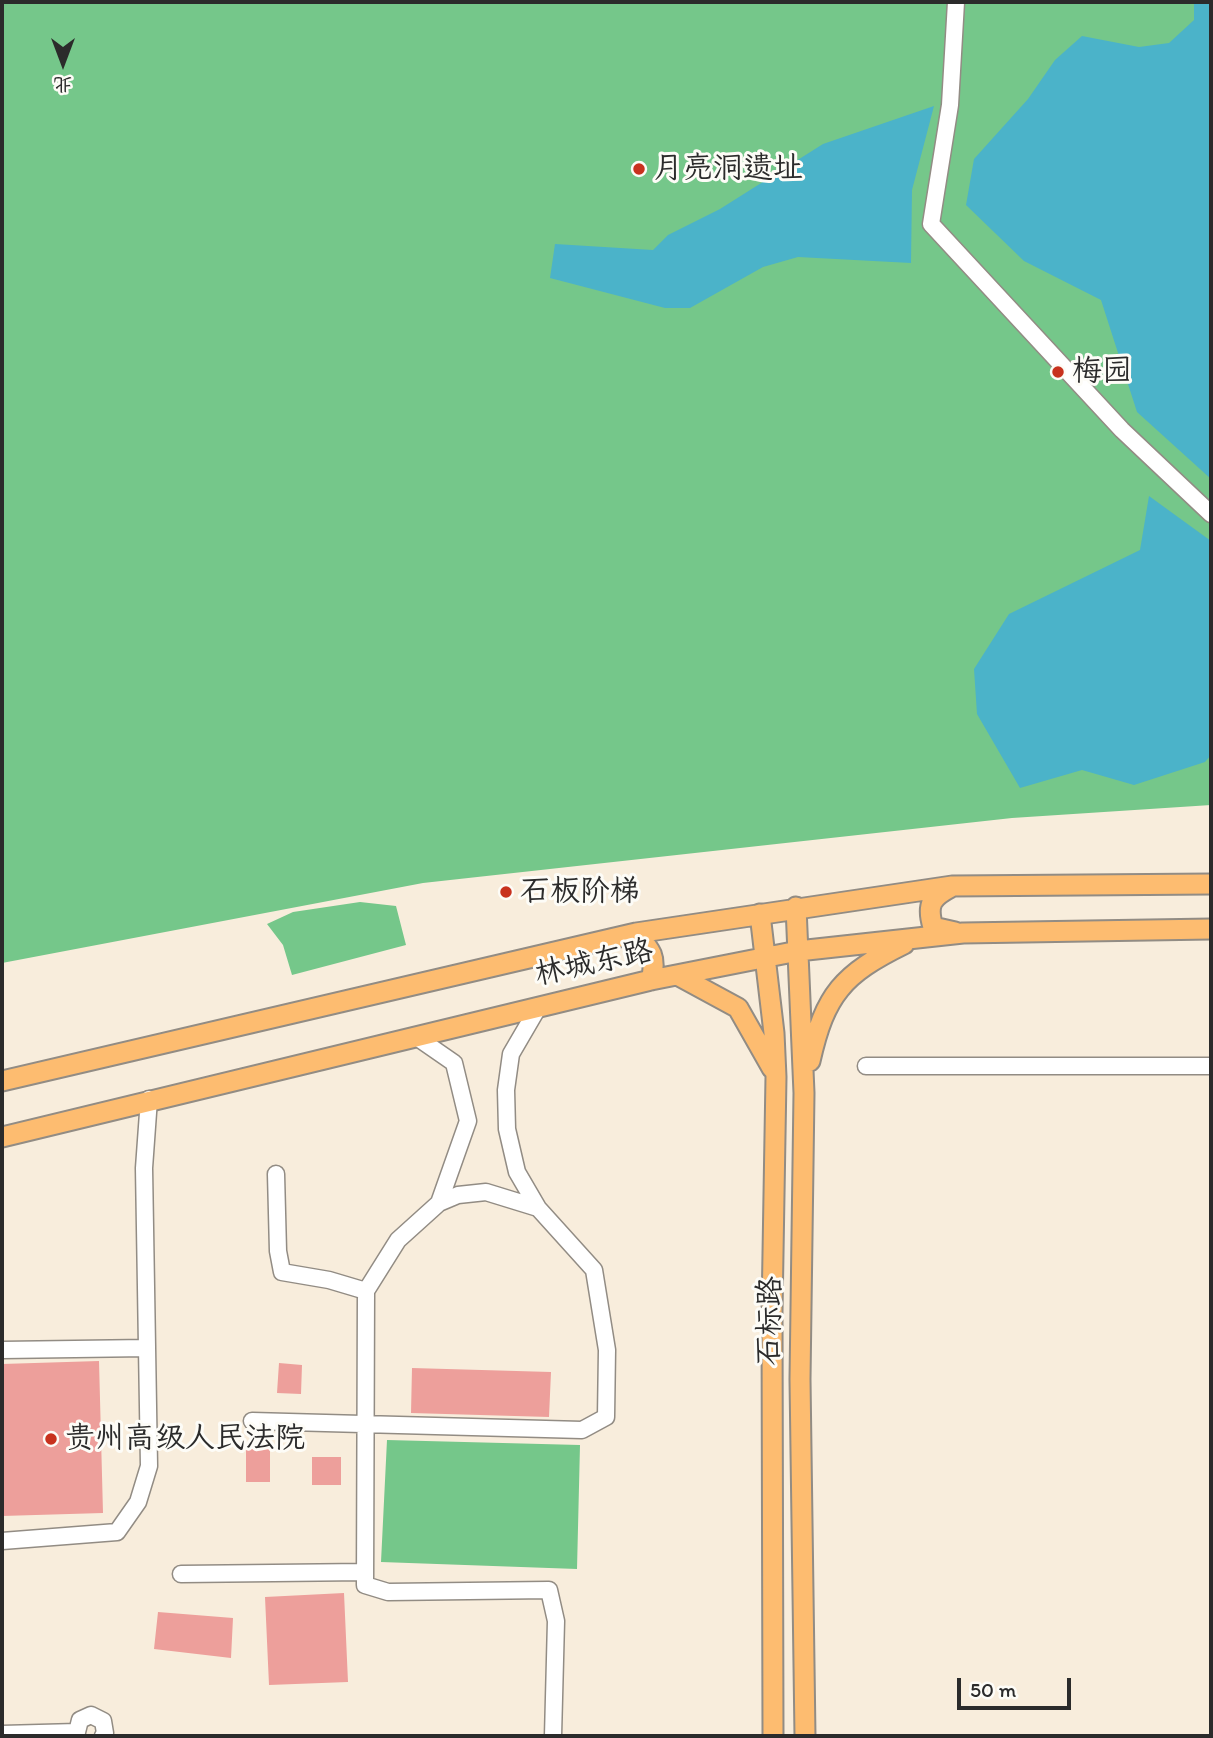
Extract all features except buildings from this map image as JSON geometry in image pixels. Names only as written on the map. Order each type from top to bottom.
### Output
[{"type":"main road","name":"林城东路","points":[[2,1081],[636,933],[796,907],[952,886],[1211,884]]},
{"type":"main road","points":[[952,886],[933,897],[928,911],[933,927],[963,933]]},
{"type":"main road","name":"石标路","points":[[796,907],[804,1093],[800,1379],[805,1736]]},
{"type":"main road","name":"石标路","points":[[760,914],[774,1033],[776,1077],[772,1312],[773,1727]]},
{"type":"main road","name":"林城东路","points":[[2,1137],[538,1006],[651,980],[799,951],[963,933],[1211,929]]},
{"type":"main road","points":[[636,933],[654,953],[655,964],[651,980]]},
{"type":"main road","points":[[804,1093],[816,1034],[833,993],[866,962],[919,937]]},
{"type":"main road","points":[[679,976],[738,1008],[755,1034],[776,1077]]},
{"type":"main road","points":[[774,1033],[802,1032]]},
{"type":"main road","points":[[764,1736],[764,1730],[773,1727]]},
{"type":"street","points":[[956,2],[950,105],[931,224],[1122,430],[1211,514]]},
{"type":"street","points":[[252,1421],[582,1430],[606,1417],[607,1350],[594,1270],[538,1208],[517,1172],[507,1129],[506,1090],[511,1054],[538,1006]]},
{"type":"street","points":[[415,1036],[454,1063],[468,1121],[439,1203]]},
{"type":"street","points":[[866,1066],[1211,1066]]},
{"type":"street","points":[[2,1541],[117,1532],[138,1502],[149,1466],[144,1168],[149,1099]]},
{"type":"street","points":[[276,1174],[278,1251],[282,1272],[328,1280],[366,1292]]},
{"type":"street","points":[[538,1208],[486,1192],[458,1195],[439,1203],[398,1240],[366,1292],[365,1585],[388,1592],[549,1590],[556,1621],[553,1736]]},
{"type":"street","points":[[2,1350],[147,1348]]},
{"type":"street","points":[[181,1574],[365,1572]]},
{"type":"street","points":[[2,1734],[78,1734],[80,1720],[91,1715],[103,1721],[103,1736]]},
{"type":"green space","points":[[2,2],[1211,2],[1211,805],[1012,818],[423,883],[2,963]]},
{"type":"green space","points":[[360,902],[396,906],[406,945],[292,975],[283,945],[267,924],[293,912]]},
{"type":"green space","points":[[387,1440],[580,1445],[577,1569],[381,1562]]},
{"type":"water","points":[[1194,2],[1211,2],[1211,479],[1137,412],[1101,300],[1024,261],[966,205],[974,159],[1028,99],[1055,60],[1082,36],[1139,47],[1169,43],[1194,20]]},
{"type":"water","points":[[934,106],[912,190],[911,263],[798,257],[763,267],[690,308],[665,308],[550,278],[555,244],[653,250],[668,235],[720,209],[823,144]]},
{"type":"water","points":[[1149,496],[1211,541],[1211,755],[1205,762],[1134,785],[1082,770],[1020,788],[977,714],[974,669],[1009,614],[1140,550]]},
{"type":"place","name":"月亮洞遗址","points":[[639,169]]},
{"type":"place","name":"梅园","points":[[1058,372]]},
{"type":"place","name":"石板阶梯","points":[[506,892]]},
{"type":"place","name":"贵州高级人民法院","points":[[51,1439]]}]
